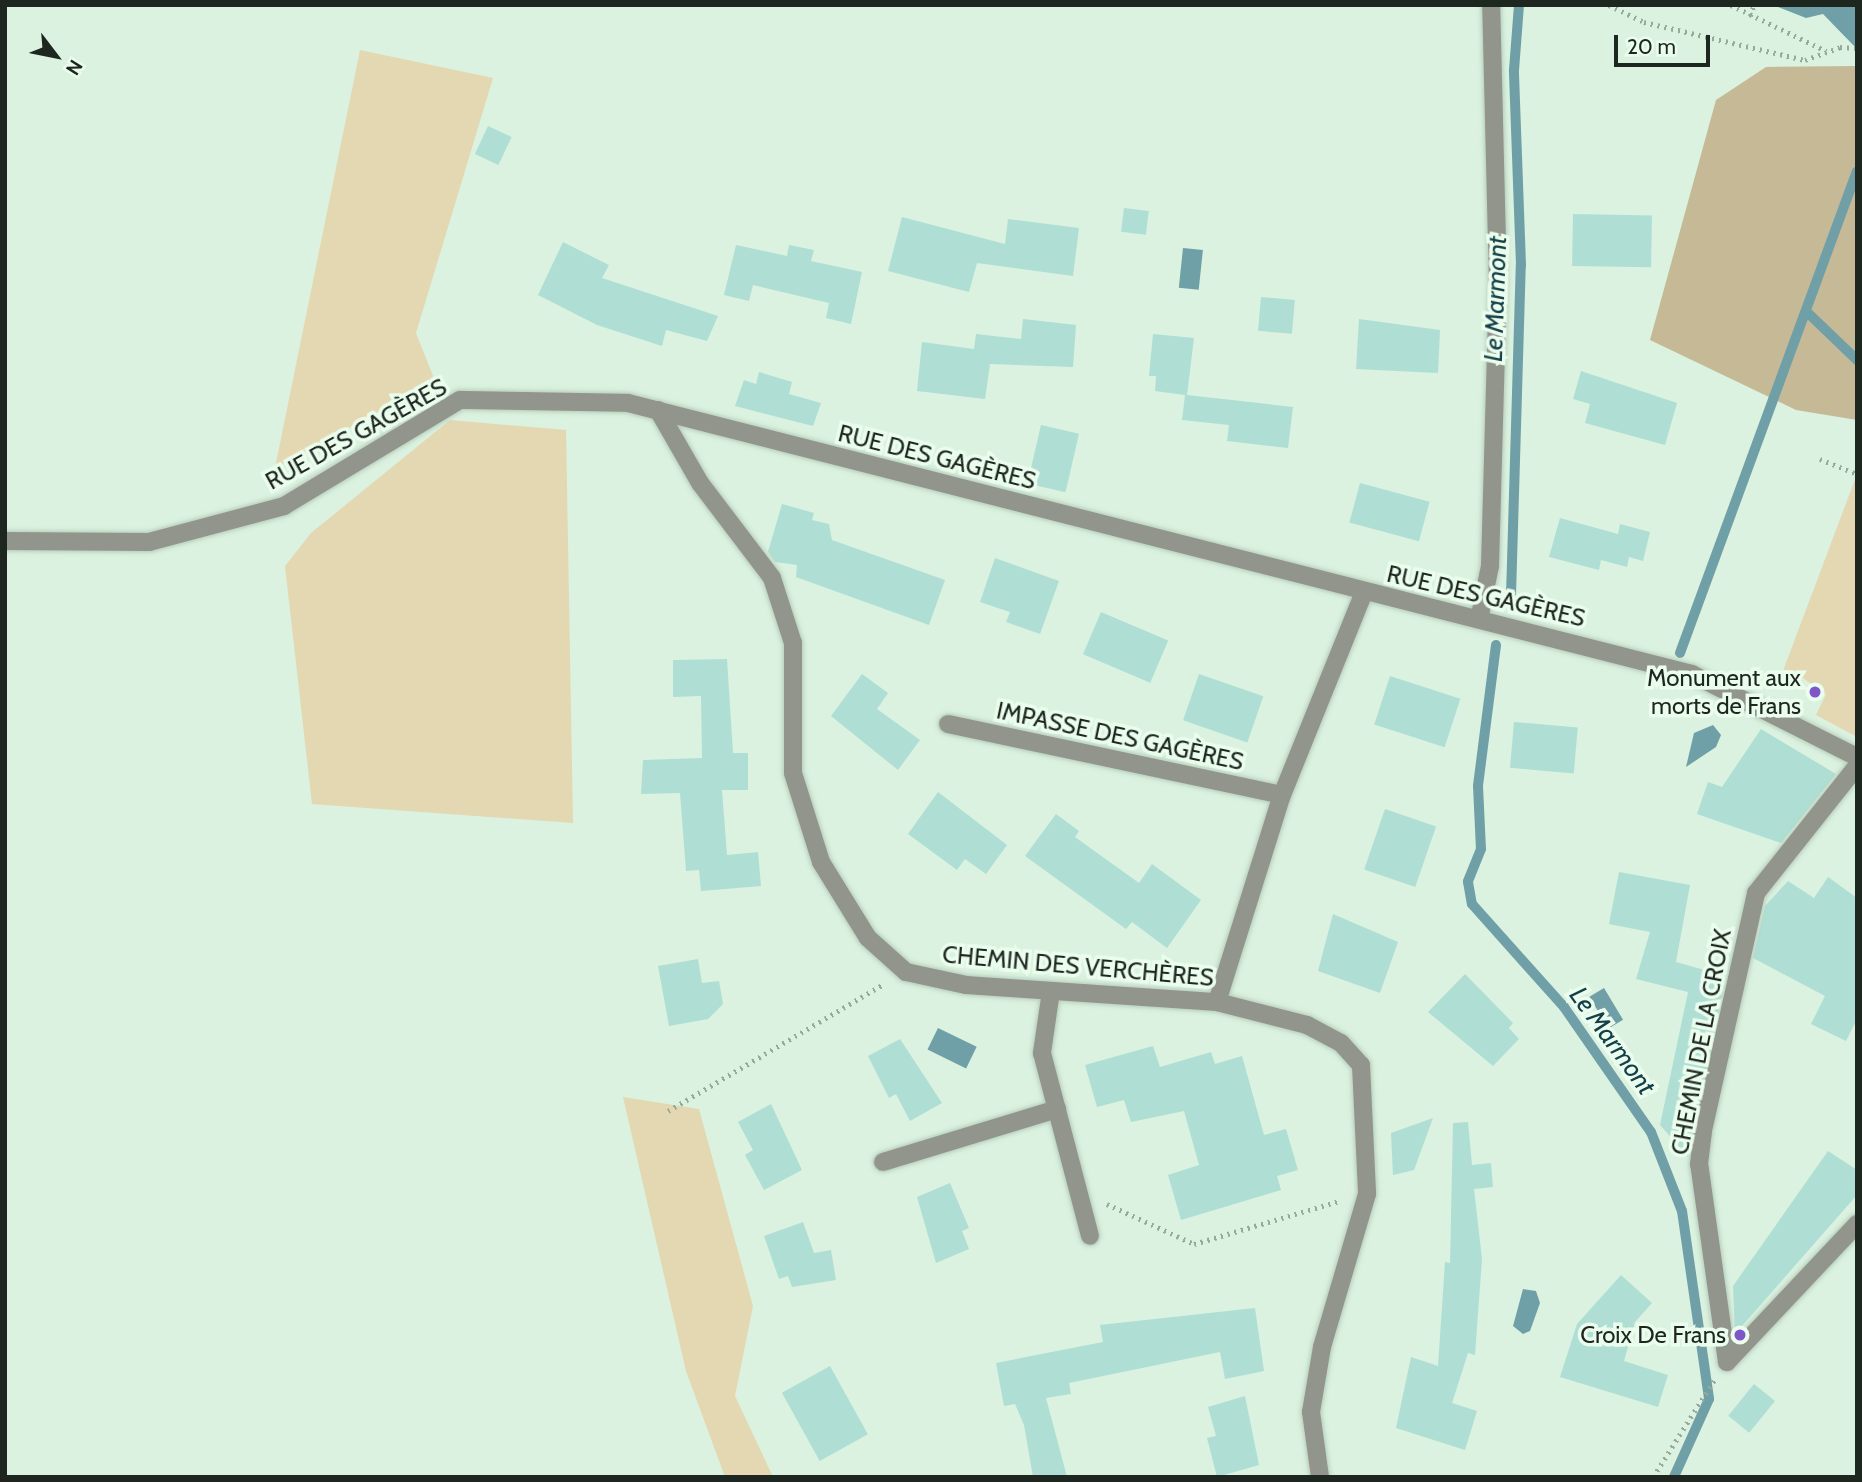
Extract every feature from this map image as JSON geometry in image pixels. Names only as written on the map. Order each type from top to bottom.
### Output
[{"type":"street","points":[[1480,615],[1490,566],[1498,284],[1491,5]]},
{"type":"street","name":"RUE DES GAGÈRES","points":[[5,541],[149,542],[284,506],[460,400],[628,403],[1364,592],[1480,615],[1692,674],[1857,757]]},
{"type":"street","name":"CHEMIN DES VERCHÈRES","points":[[657,410],[700,483],[772,578],[793,643],[793,773],[821,862],[868,938],[906,972],[966,985],[1217,1002],[1307,1025],[1341,1043],[1361,1065],[1367,1194],[1315,1386],[1311,1412],[1320,1477]]},
{"type":"street","points":[[1217,1002],[1282,795],[1364,592]]},
{"type":"street","name":"IMPASSE DES GAGÈRES","points":[[948,724],[1282,795]]},
{"type":"street","name":"CHEMIN DE LA CROIX","points":[[1857,766],[1756,893],[1704,1126],[1699,1164],[1727,1362],[1857,1224]]},
{"type":"street","points":[[1051,991],[1042,1053],[1090,1236]]},
{"type":"street","points":[[883,1162],[1057,1109]]},
{"type":"path","points":[[1609,5],[1644,22],[1805,60],[1840,47],[1857,48]]},
{"type":"path","points":[[1731,5],[1827,51]]},
{"type":"path","points":[[1750,16],[1754,5]]},
{"type":"path","points":[[1820,459],[1857,474]]},
{"type":"path","points":[[668,1111],[906,972]]},
{"type":"path","points":[[1079,1191],[1194,1244],[1367,1194]]},
{"type":"path","points":[[1653,1477],[1696,1401],[1713,1380]]},
{"type":"shaded area","points":[[360,50],[493,78],[416,333],[435,381],[275,468]]},
{"type":"shaded area","points":[[1857,66],[1857,420],[1796,410],[1650,340],[1716,100],[1766,67]]},
{"type":"shaded area","points":[[450,420],[566,430],[573,823],[312,804],[285,566],[311,533]]},
{"type":"shaded area","points":[[1857,474],[1857,737],[1816,715],[1826,694],[1794,672],[1785,689],[1777,687]]},
{"type":"shaded area","points":[[623,1097],[699,1109],[753,1306],[735,1396],[773,1477],[725,1477],[686,1371]]},
{"type":"water","points":[[1773,5],[1857,5],[1857,49],[1823,14],[1806,18]]},
{"type":"water","points":[[1183,248],[1203,250],[1199,290],[1179,288]]},
{"type":"water","points":[[1713,725],[1721,735],[1716,747],[1686,767],[1694,733]]},
{"type":"water","points":[[1604,988],[1623,1020],[1608,1028],[1589,997]]},
{"type":"water","points":[[938,1028],[977,1047],[966,1068],[927,1050]]},
{"type":"water","points":[[1523,1289],[1536,1291],[1540,1303],[1530,1331],[1523,1334],[1513,1326]]},
{"type":"building","points":[[488,126],[512,137],[498,165],[475,154]]},
{"type":"building","points":[[1124,208],[1149,211],[1146,235],[1121,232]]},
{"type":"building","points":[[1573,214],[1652,215],[1651,267],[1572,266]]},
{"type":"building","points":[[902,217],[1005,244],[1008,219],[1079,228],[1073,276],[977,263],[969,292],[888,271]]},
{"type":"building","points":[[563,242],[609,265],[602,278],[718,316],[707,341],[666,330],[662,346],[597,325],[538,295]]},
{"type":"building","points":[[736,245],[787,256],[789,245],[814,250],[811,261],[862,272],[851,324],[826,318],[829,303],[753,285],[749,301],[724,295]]},
{"type":"building","points":[[1261,297],[1295,300],[1292,334],[1258,331]]},
{"type":"building","points":[[1023,319],[1076,325],[1073,367],[990,364],[985,399],[917,391],[922,342],[974,349],[976,334],[1021,339]]},
{"type":"building","points":[[1359,319],[1440,330],[1438,373],[1356,369]]},
{"type":"building","points":[[1153,334],[1194,338],[1187,395],[1293,407],[1288,448],[1227,441],[1229,425],[1182,420],[1185,395],[1155,391],[1156,376],[1149,376]]},
{"type":"building","points":[[1581,371],[1677,403],[1665,445],[1585,423],[1590,404],[1573,399]]},
{"type":"building","points":[[759,372],[792,382],[789,394],[821,403],[813,426],[735,406],[744,380],[756,384]]},
{"type":"building","points":[[1041,425],[1079,434],[1066,492],[1028,483]]},
{"type":"building","points":[[1360,483],[1430,502],[1419,541],[1349,523]]},
{"type":"building","points":[[782,504],[814,513],[812,520],[829,524],[832,540],[945,580],[929,625],[796,577],[797,565],[775,562],[768,552]]},
{"type":"building","points":[[1560,518],[1618,534],[1620,524],[1650,532],[1643,561],[1629,557],[1627,567],[1601,560],[1599,570],[1549,557]]},
{"type":"building","points":[[995,558],[1059,581],[1040,634],[1006,622],[1010,612],[980,602]]},
{"type":"building","points":[[1101,612],[1168,641],[1150,683],[1083,654]]},
{"type":"building","points":[[727,659],[733,753],[748,753],[748,790],[722,790],[727,855],[758,852],[761,886],[701,891],[699,870],[686,871],[680,793],[641,794],[643,760],[702,758],[701,696],[673,697],[673,660]]},
{"type":"building","points":[[862,674],[888,693],[877,709],[920,740],[898,770],[831,716]]},
{"type":"building","points":[[1199,674],[1263,696],[1247,742],[1183,720]]},
{"type":"building","points":[[1390,676],[1460,699],[1445,747],[1374,725]]},
{"type":"building","points":[[1514,722],[1578,728],[1574,773],[1510,768]]},
{"type":"building","points":[[1761,729],[1836,774],[1781,843],[1697,814],[1708,782],[1722,787]]},
{"type":"building","points":[[938,792],[1007,845],[986,874],[965,859],[957,870],[908,834]]},
{"type":"building","points":[[1385,809],[1436,827],[1415,887],[1364,870]]},
{"type":"building","points":[[1056,814],[1079,831],[1075,837],[1139,883],[1152,864],[1201,900],[1167,948],[1132,922],[1126,929],[1025,856]]},
{"type":"building","points":[[1619,872],[1690,885],[1676,962],[1726,976],[1688,1157],[1660,1125],[1688,992],[1636,979],[1650,932],[1609,924]]},
{"type":"building","points":[[1828,877],[1857,898],[1857,1019],[1846,1041],[1811,1024],[1825,996],[1753,958],[1765,906],[1788,881],[1814,898]]},
{"type":"building","points":[[1333,914],[1398,942],[1380,993],[1318,971]]},
{"type":"building","points":[[698,959],[702,983],[719,981],[723,1004],[708,1019],[669,1026],[658,966]]},
{"type":"building","points":[[1465,974],[1513,1023],[1509,1028],[1519,1039],[1493,1066],[1428,1012]]},
{"type":"building","points":[[900,1039],[942,1103],[910,1121],[896,1094],[889,1098],[868,1056]]},
{"type":"building","points":[[1153,1046],[1160,1067],[1211,1052],[1215,1064],[1242,1056],[1264,1135],[1286,1129],[1298,1170],[1277,1176],[1281,1190],[1181,1220],[1168,1175],[1199,1165],[1184,1111],[1131,1122],[1124,1100],[1097,1107],[1085,1065]]},
{"type":"building","points":[[771,1104],[802,1170],[764,1190],[745,1155],[753,1150],[738,1122]]},
{"type":"building","points":[[1433,1118],[1414,1170],[1393,1175],[1391,1133]]},
{"type":"building","points":[[1468,1122],[1472,1165],[1491,1163],[1493,1187],[1474,1189],[1482,1259],[1475,1355],[1468,1353],[1452,1403],[1477,1411],[1465,1450],[1396,1428],[1411,1357],[1438,1366],[1445,1262],[1450,1263],[1453,1123]]},
{"type":"building","points":[[1828,1151],[1857,1170],[1857,1195],[1735,1334],[1733,1286]]},
{"type":"building","points":[[950,1183],[969,1228],[962,1231],[969,1249],[936,1263],[917,1197]]},
{"type":"building","points":[[803,1222],[814,1253],[831,1250],[836,1280],[792,1287],[788,1276],[779,1279],[764,1236]]},
{"type":"building","points":[[1621,1275],[1652,1303],[1635,1322],[1624,1361],[1668,1375],[1658,1407],[1560,1377],[1577,1324]]},
{"type":"building","points":[[1255,1308],[1264,1371],[1225,1379],[1220,1352],[1069,1383],[1071,1394],[1046,1398],[1067,1477],[1033,1477],[1024,1425],[1015,1404],[1004,1406],[996,1363],[1103,1342],[1100,1325]]},
{"type":"building","points":[[830,1366],[868,1434],[820,1461],[782,1393]]},
{"type":"building","points":[[1754,1384],[1775,1401],[1749,1433],[1728,1416]]},
{"type":"building","points":[[1245,1396],[1259,1465],[1217,1477],[1207,1438],[1216,1436],[1208,1407]]},
{"type":"waterway","name":"Le Marmont","points":[[1511,595],[1521,265],[1514,70],[1519,5]]},
{"type":"waterway","points":[[1680,653],[1857,171]]},
{"type":"waterway","points":[[1808,313],[1857,360]]},
{"type":"waterway","name":"Le Marmont","points":[[1496,645],[1478,786],[1481,849],[1468,882],[1472,904],[1564,1007],[1651,1132],[1682,1211],[1709,1399],[1674,1477]]},
{"type":"place","name":"Monument aux morts de Frans","points":[[1815,692]]},
{"type":"place","name":"Croix De Frans","points":[[1740,1335]]}]
